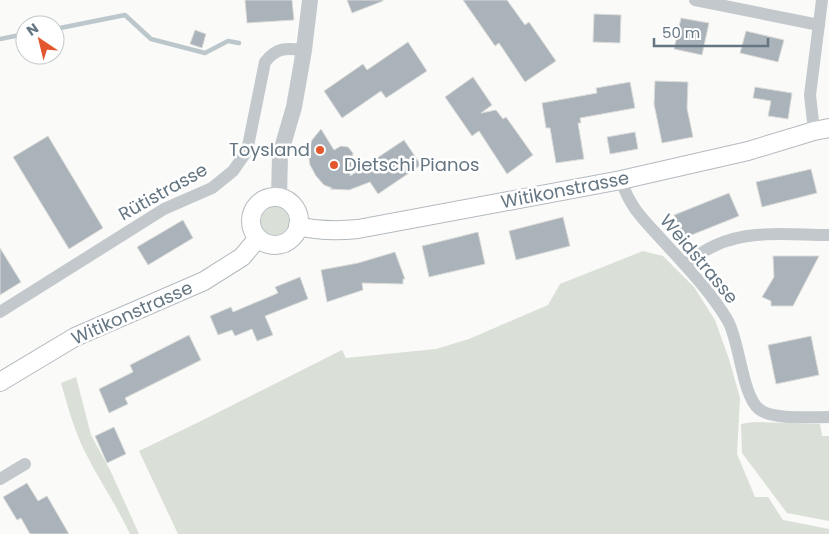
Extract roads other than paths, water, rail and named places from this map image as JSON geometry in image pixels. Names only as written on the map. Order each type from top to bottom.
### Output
[{"type":"main road","name":"Witikonstrasse","points":[[298,226],[314,230],[358,230],[621,180],[748,151],[821,129]]},
{"type":"main road","points":[[278,197],[285,199],[295,208],[298,226],[292,237],[282,243],[269,244],[258,238],[254,232],[251,225],[253,210],[264,199],[278,197]]},
{"type":"main road","name":"Witikonstrasse","points":[[0,382],[74,337],[204,281],[242,258],[258,238]]},
{"type":"street","points":[[278,197],[280,155],[294,107],[310,0]]},
{"type":"street","points":[[695,0],[822,33]]},
{"type":"street","points":[[821,129],[810,95],[822,33],[822,0]]},
{"type":"street","name":"Rütistrasse","points":[[0,312],[164,209],[212,188],[233,171],[247,151],[265,62],[272,53],[286,48],[304,50]]},
{"type":"street","name":"Weidstrasse","points":[[621,180],[632,206],[684,264],[720,308],[729,323],[740,354],[750,396],[758,409],[768,414],[780,416],[829,417]]},
{"type":"street","points":[[684,264],[715,245],[755,234],[829,235]]},
{"type":"street","points":[[0,479],[25,464]]},
{"type":"waterway","points":[[65,27],[125,15],[151,39],[205,53],[228,41],[239,43]]},
{"type":"waterway","points":[[0,39],[15,36]]},
{"type":"place","name":"Toysland","points":[[320,150]]},
{"type":"place","name":"Dietschi Pianos","points":[[334,165]]}]
